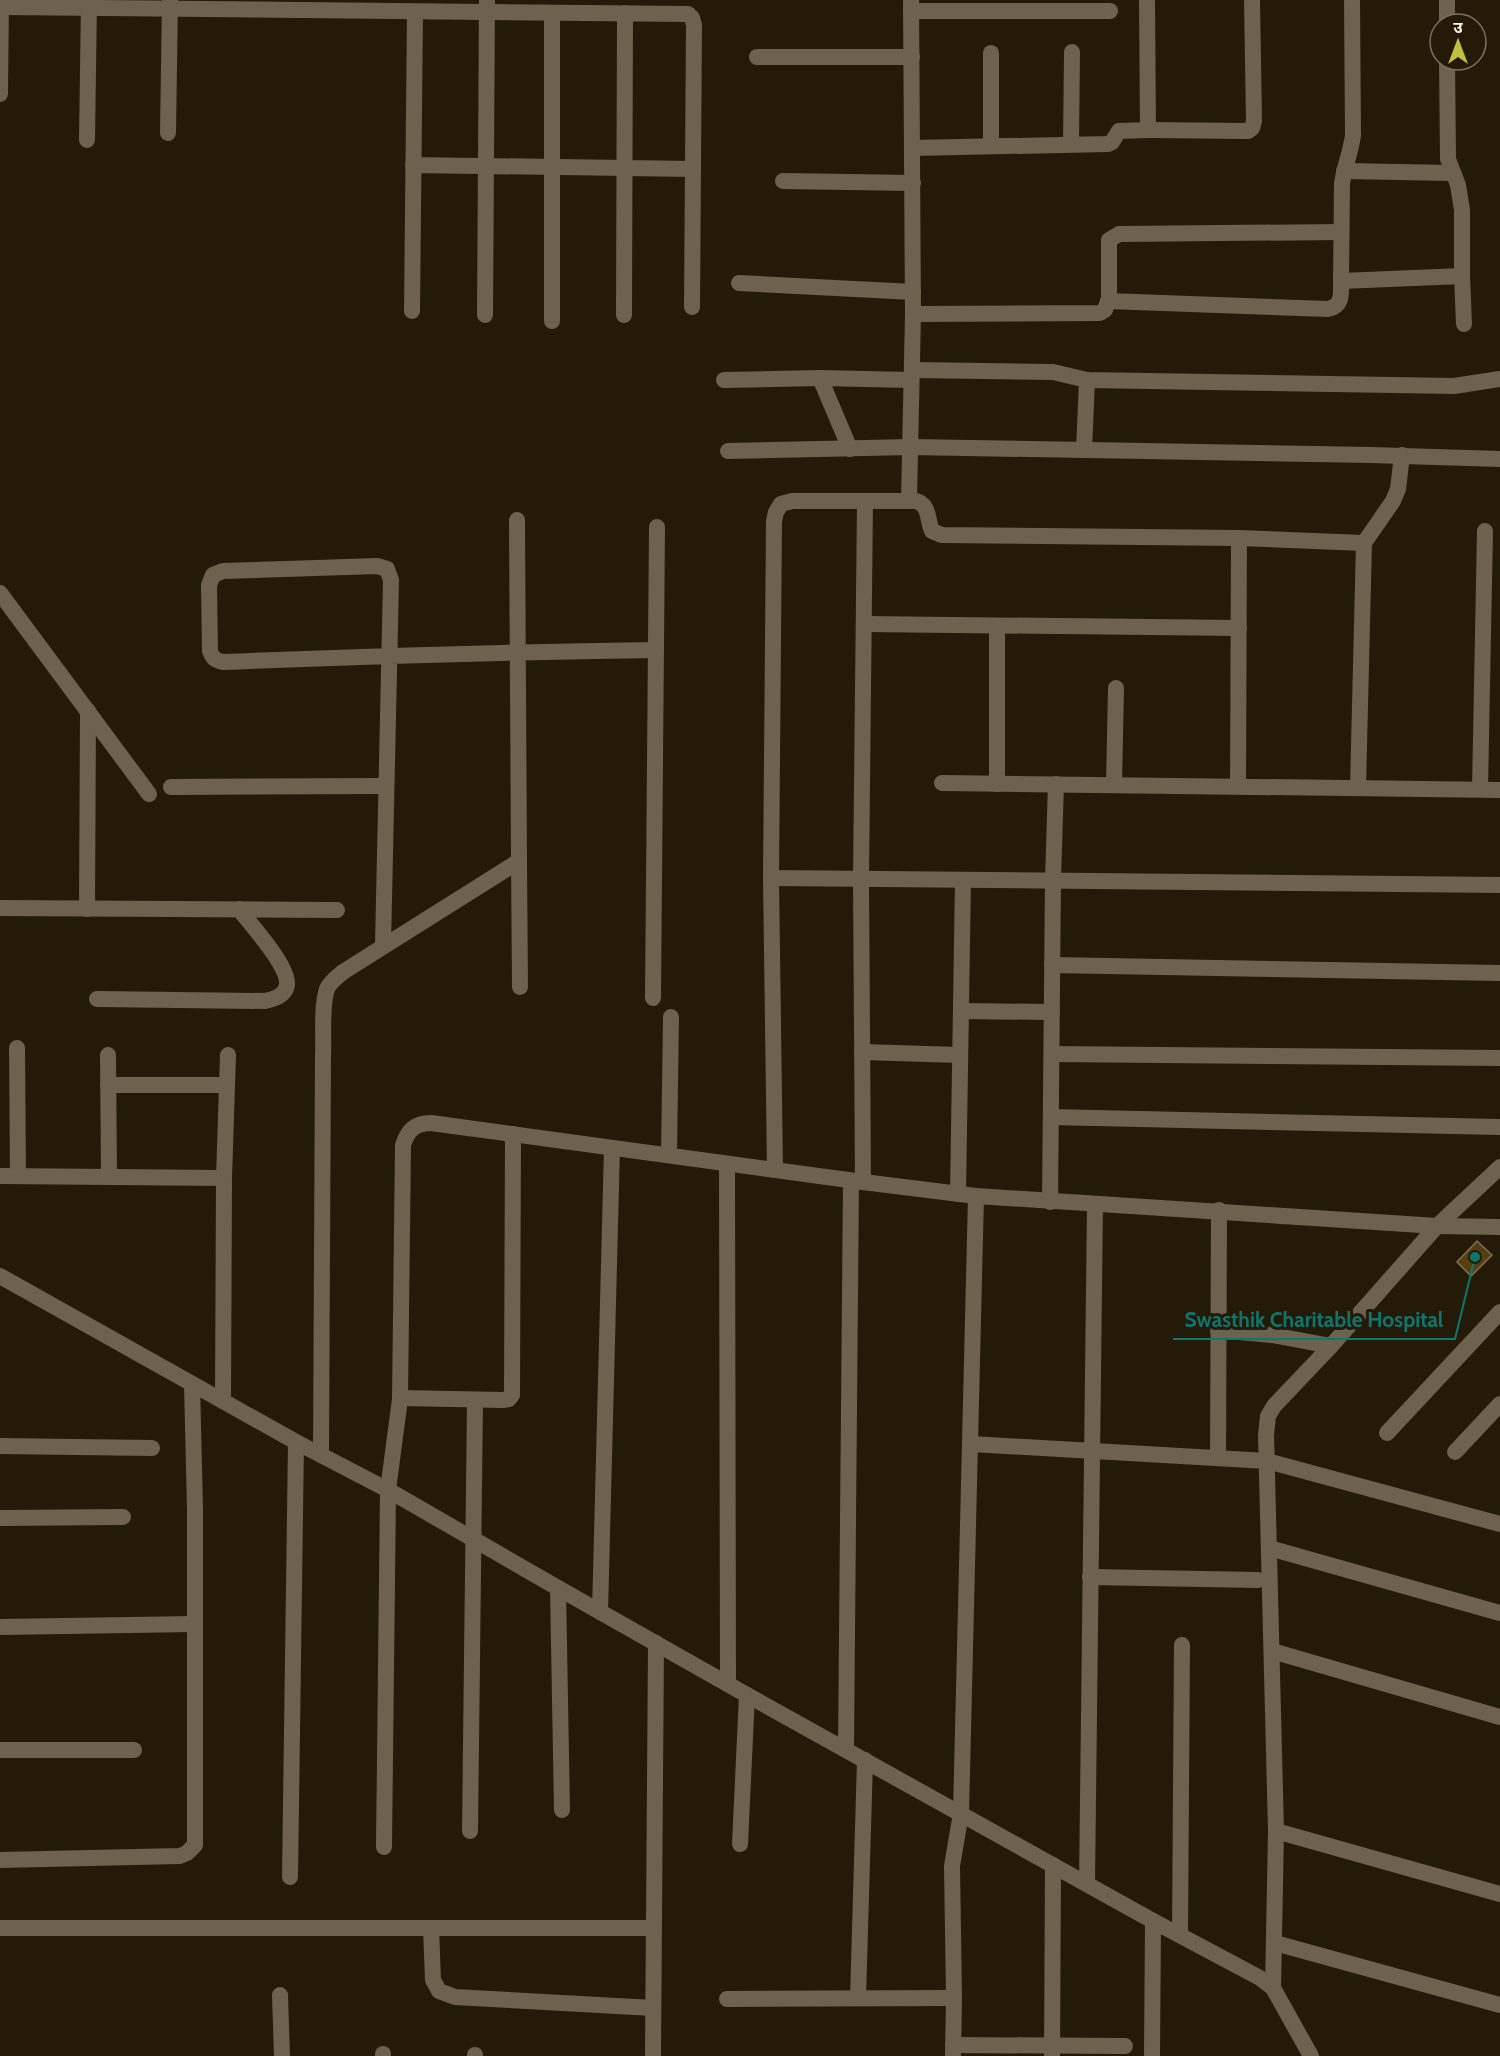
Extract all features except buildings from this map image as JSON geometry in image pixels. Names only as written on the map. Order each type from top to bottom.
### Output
[{"type":"street","points":[[0,94],[1,0]]},
{"type":"street","points":[[1147,0],[1148,130]]},
{"type":"street","points":[[912,148],[1108,144],[1119,131],[1248,131],[1252,128],[1254,121],[1252,0]]},
{"type":"street","points":[[1108,301],[1328,309],[1340,302],[1344,171],[1352,148],[1353,135],[1352,0]]},
{"type":"street","points":[[1,7],[89,4],[314,5],[415,12],[487,6],[552,13],[599,7],[625,14],[688,14],[694,25],[692,308]]},
{"type":"street","points":[[87,140],[89,4]]},
{"type":"street","points":[[168,133],[170,4]]},
{"type":"street","points":[[909,500],[913,314],[911,5],[1047,5],[1110,11]]},
{"type":"street","points":[[485,315],[487,6]]},
{"type":"street","points":[[412,311],[415,12]]},
{"type":"street","points":[[552,13],[552,321]]},
{"type":"street","points":[[624,315],[625,14]]},
{"type":"street","points":[[1071,144],[1072,52]]},
{"type":"street","points":[[991,53],[991,146]]},
{"type":"street","points":[[757,57],[912,57]]},
{"type":"street","points":[[1447,72],[1448,159],[1458,185],[1462,210],[1464,324]]},
{"type":"street","points":[[413,165],[693,169]]},
{"type":"street","points":[[1344,171],[1452,173]]},
{"type":"street","points":[[783,181],[913,183]]},
{"type":"street","points":[[913,314],[1100,314],[1105,310],[1108,301],[1109,240],[1119,234],[1341,232]]},
{"type":"street","points":[[1341,281],[1462,276]]},
{"type":"street","points":[[739,283],[913,292]]},
{"type":"street","points":[[724,380],[1053,372],[1087,380],[1454,386],[1500,379]]},
{"type":"street","points":[[820,378],[850,448]]},
{"type":"street","points":[[1084,450],[1087,380]]},
{"type":"street","points":[[728,451],[910,447],[1402,455],[1500,459]]},
{"type":"street","points":[[1358,787],[1364,543],[1393,501],[1398,489],[1402,455]]},
{"type":"street","points":[[775,1170],[771,878],[774,521],[781,504],[792,501],[909,500],[922,502],[926,507],[932,531],[937,534],[1239,538],[1364,543]]},
{"type":"street","points":[[846,1749],[857,1182],[862,1052],[861,879],[865,501]]},
{"type":"street","points":[[517,520],[520,987]]},
{"type":"street","points":[[653,998],[657,527]]},
{"type":"street","points":[[1480,789],[1485,531]]},
{"type":"street","points":[[1238,786],[1239,538]]},
{"type":"street","points":[[383,945],[389,655],[390,580],[387,569],[383,567],[216,572],[210,580],[210,651],[216,661],[389,655],[656,650]]},
{"type":"street","points":[[0,593],[7,613],[88,711],[149,794]]},
{"type":"street","points":[[865,624],[1239,628]]},
{"type":"street","points":[[997,626],[997,784]]},
{"type":"street","points":[[1114,785],[1116,688]]},
{"type":"street","points":[[87,909],[88,711]]},
{"type":"street","points":[[942,783],[1500,790]]},
{"type":"street","points":[[1050,1202],[1056,784]]},
{"type":"street","points":[[171,787],[386,786]]},
{"type":"street","points":[[321,1455],[325,1001],[327,989],[333,980],[383,945],[519,861]]},
{"type":"street","points":[[771,878],[1500,885]]},
{"type":"street","points":[[958,1194],[963,880]]},
{"type":"street","points":[[0,908],[337,910]]},
{"type":"street","points":[[97,999],[265,1001],[277,998],[284,993],[287,986],[282,967],[239,909]]},
{"type":"street","points":[[1052,965],[1500,973]]},
{"type":"street","points":[[961,1011],[1052,1012]]},
{"type":"street","points":[[669,1155],[671,1017]]},
{"type":"street","points":[[17,1048],[18,1175]]},
{"type":"street","points":[[862,1052],[960,1055]]},
{"type":"street","points":[[1052,1054],[1500,1058]]},
{"type":"street","points":[[108,1055],[109,1177]]},
{"type":"street","points":[[223,1401],[224,1178],[228,1055]]},
{"type":"street","points":[[108,1085],[227,1085]]},
{"type":"street","points":[[1051,1118],[1500,1127]]},
{"type":"street","points":[[384,1848],[388,1490],[400,1398],[403,1145],[406,1135],[420,1123],[976,1196],[1219,1210],[1437,1226],[1500,1227]]},
{"type":"street","points":[[400,1398],[503,1400],[509,1399],[512,1395],[513,1134]]},
{"type":"street","points":[[600,1612],[612,1149]]},
{"type":"street","points":[[727,1164],[728,1684]]},
{"type":"street","points":[[1273,1988],[1276,1831],[1266,1424],[1268,1416],[1274,1406],[1331,1346],[1437,1226],[1500,1167]]},
{"type":"street","points":[[0,1176],[224,1178]]},
{"type":"street","points":[[976,1196],[961,1813],[952,1866],[953,2050],[1053,2051],[1125,2046]]},
{"type":"street","points":[[1087,1884],[1095,1204]]},
{"type":"street","points":[[1218,1458],[1219,1210]]},
{"type":"street","points":[[0,1276],[296,1442],[388,1490],[747,1695],[1260,1978],[1273,1988],[1311,2056]]},
{"type":"street","points":[[1387,1433],[1500,1312]]},
{"type":"street","points":[[1218,1330],[1272,1335],[1331,1346]]},
{"type":"street","points":[[0,1860],[180,1856],[192,1850],[196,1840],[192,1384]]},
{"type":"street","points":[[470,1831],[475,1400]]},
{"type":"street","points":[[1455,1452],[1500,1404]]},
{"type":"street","points":[[290,1877],[296,1442]]},
{"type":"street","points":[[971,1444],[1267,1461],[1500,1524]]},
{"type":"street","points":[[0,1446],[152,1448]]},
{"type":"street","points":[[0,1518],[123,1517]]},
{"type":"street","points":[[1269,1548],[1500,1613]]},
{"type":"street","points":[[1090,1577],[1258,1580]]},
{"type":"street","points":[[558,1588],[562,1810]]},
{"type":"street","points":[[0,1626],[194,1624]]},
{"type":"street","points":[[653,2056],[656,1643]]},
{"type":"street","points":[[1180,1935],[1182,1645]]},
{"type":"street","points":[[1272,1651],[1500,1717]]},
{"type":"street","points":[[740,1844],[747,1695]]},
{"type":"street","points":[[0,1750],[134,1750]]},
{"type":"street","points":[[858,1998],[865,1760]]},
{"type":"street","points":[[1276,1831],[1500,1894]]},
{"type":"street","points":[[1053,1864],[1053,2051]]},
{"type":"street","points":[[1152,2056],[1154,1921]]},
{"type":"street","points":[[0,1928],[653,1928]]},
{"type":"street","points":[[431,1928],[433,1980],[435,1987],[444,1994],[474,1998],[653,2008]]},
{"type":"street","points":[[1275,1943],[1500,2005]]},
{"type":"street","points":[[280,1995],[282,2056]]},
{"type":"street","points":[[727,1999],[954,1998]]},
{"type":"place","name":"Swasthik Charitable Hospital","points":[[1475,1257]]}]
